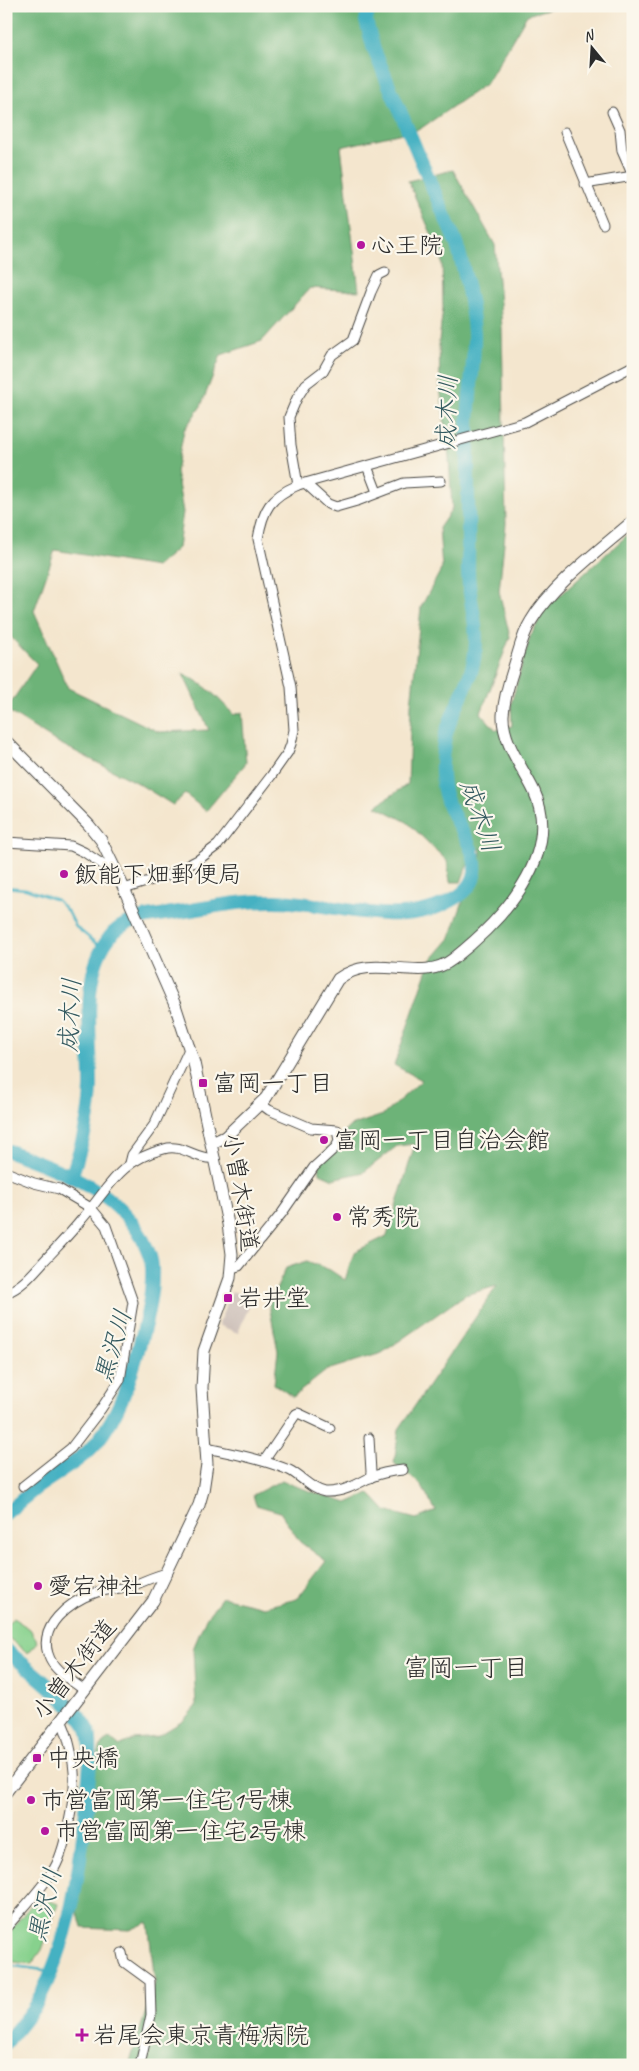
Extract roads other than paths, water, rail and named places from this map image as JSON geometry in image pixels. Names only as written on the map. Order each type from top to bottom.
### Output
[{"type":"main road","points":[[212,1143],[225,1137],[261,1104],[338,979],[357,968],[368,966],[427,969],[445,964],[453,959],[498,917],[521,889],[537,852],[541,838],[542,816],[534,792],[513,751],[504,726],[503,715],[508,684],[523,636],[537,611],[558,588],[633,521]]},
{"type":"main road","name":"小曽木街道","points":[[6,741],[88,824],[100,840],[126,892],[175,1005],[190,1047],[212,1143],[231,1239],[232,1268],[228,1286],[204,1351],[202,1388],[206,1470],[201,1498],[153,1601],[6,1792]]},
{"type":"street","points":[[585,184],[633,176],[622,151],[620,130],[612,112]]},
{"type":"street","points":[[564,132],[603,224]]},
{"type":"street","points":[[384,272],[379,275],[371,292],[353,340],[332,355],[323,371],[306,384],[297,398],[289,417],[291,445],[301,484],[328,504],[336,507],[404,483],[441,481]]},
{"type":"street","points":[[126,892],[171,874],[198,860],[218,845],[288,752],[294,730],[291,687],[258,538],[261,519],[270,503],[282,492],[301,484],[455,442],[537,417],[633,366]]},
{"type":"street","points":[[367,466],[377,492]]},
{"type":"street","points":[[6,842],[54,843],[71,846],[84,852],[118,875]]},
{"type":"street","points":[[130,1162],[132,1155],[154,1125],[190,1047]]},
{"type":"street","points":[[232,1268],[239,1266],[282,1213],[314,1167],[336,1147],[339,1141],[337,1130],[311,1128],[269,1110],[261,1104]]},
{"type":"street","points":[[6,1293],[24,1282],[92,1208],[96,1199],[130,1162],[169,1148],[181,1148],[209,1159],[215,1158]]},
{"type":"street","points":[[6,1172],[34,1183],[60,1190],[92,1208],[106,1226],[133,1302],[120,1380],[101,1409],[71,1448],[23,1486]]},
{"type":"street","points":[[264,1461],[296,1414],[298,1413],[330,1428]]},
{"type":"street","points":[[369,1438],[370,1478]]},
{"type":"street","points":[[206,1448],[264,1461],[291,1471],[325,1492],[337,1491],[358,1485],[388,1471],[403,1470]]},
{"type":"street","points":[[82,1694],[50,1659],[47,1636],[50,1627],[67,1609],[91,1594],[131,1586],[167,1572]]},
{"type":"street","points":[[6,1928],[53,1871],[64,1844],[72,1806],[74,1773],[62,1719]]},
{"type":"street","points":[[122,1953],[124,1962],[150,1981],[150,2015],[140,2065]]},
{"type":"waterway","name":"成木川","points":[[72,1175],[89,1111],[91,1088],[90,990],[100,954],[115,931],[130,922],[147,917],[250,902],[275,901],[298,903],[368,913],[414,913],[436,908],[457,897],[469,886],[475,875],[472,850],[447,801],[443,786],[442,769],[445,737],[470,675],[476,643],[468,570],[468,429],[473,357],[473,322],[468,288],[457,245],[374,50],[366,21],[369,6]]},
{"type":"waterway","points":[[6,887],[26,889],[57,900],[69,913],[76,927],[103,949]]},
{"type":"waterway","name":"黒沢川","points":[[6,1150],[63,1172],[99,1192],[115,1204],[141,1236],[151,1260],[152,1268],[147,1315],[133,1369],[118,1408],[104,1432],[83,1456],[35,1489],[6,1513]]},
{"type":"waterway","name":"黒沢川","points":[[6,1650],[52,1689],[76,1713],[89,1732],[91,1747],[81,1852],[66,1930],[58,1956],[36,2004],[6,2043]]},
{"type":"waterway","points":[[6,1965],[51,1971]]},
{"type":"place","name":"心王院","points":[[361,245]]},
{"type":"place","name":"飯能下畑郵便局","points":[[64,874]]},
{"type":"place","name":"富岡一丁目","points":[[203,1083]]},
{"type":"place","name":"富岡一丁目自治会館","points":[[324,1140]]},
{"type":"place","name":"常秀院","points":[[337,1217]]},
{"type":"place","name":"岩井堂","points":[[228,1298]]},
{"type":"place","name":"愛宕神社","points":[[38,1586]]},
{"type":"place","name":"中央橋","points":[[37,1758]]},
{"type":"place","name":"市営富岡第一住宅1号棟","points":[[31,1800]]},
{"type":"place","name":"市営富岡第一住宅2号棟","points":[[45,1831]]},
{"type":"place","name":"岩尾会東京青梅病院","points":[[82,2035]]},
{"type":"district","name":"富岡一丁目","points":[[466,1668]]}]
